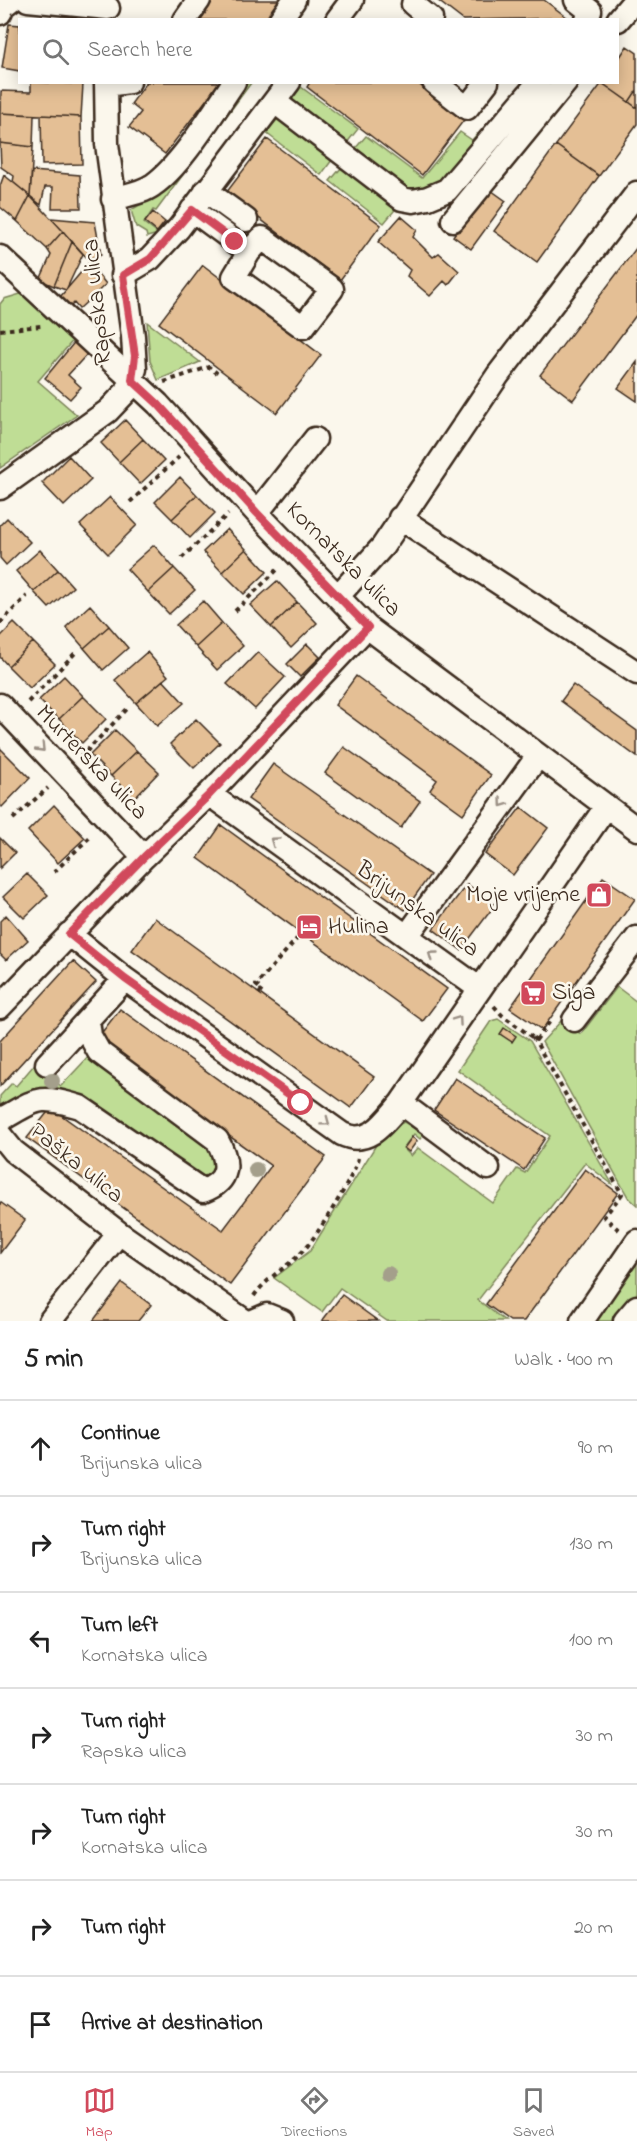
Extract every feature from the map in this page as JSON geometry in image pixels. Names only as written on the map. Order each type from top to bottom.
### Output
[{"type":"street","points":[[0,13],[3,6],[11,0]]},
{"type":"street","points":[[28,0],[108,9]]},
{"type":"street","points":[[186,18],[199,0]]},
{"type":"street","points":[[281,18],[294,0]]},
{"type":"street","points":[[619,19],[635,0]]},
{"type":"street","points":[[413,4],[430,18]]},
{"type":"street","name":"Rapska ulica","points":[[0,488],[108,411],[120,400],[132,380],[135,356],[107,144],[106,84]]},
{"type":"street","points":[[113,199],[138,192],[160,179],[178,159],[233,84]]},
{"type":"street","points":[[123,275],[150,259],[192,210],[288,84]]},
{"type":"street","points":[[437,84],[467,108],[485,84]]},
{"type":"street","points":[[274,102],[402,199],[413,201],[447,190],[537,84]]},
{"type":"street","points":[[453,220],[564,84]]},
{"type":"street","points":[[206,191],[246,220]]},
{"type":"street","points":[[338,596],[372,561],[498,375],[637,193]]},
{"type":"street","points":[[192,210],[249,252]]},
{"type":"street","name":"Kornatska ulica","points":[[0,257],[158,404],[257,513],[368,627],[637,829]]},
{"type":"street","points":[[257,513],[315,439]]},
{"type":"street","points":[[400,519],[637,674]]},
{"type":"street","points":[[0,1007],[144,857],[209,795],[368,627]]},
{"type":"street","name":"Murterska ulica","points":[[6,712],[144,857]]},
{"type":"street","points":[[407,936],[538,756]]},
{"type":"street","name":"Brijunska ulica","points":[[69,934],[125,979],[351,1138],[373,1134],[401,1103],[480,989],[209,795]]},
{"type":"street","points":[[480,989],[606,807]]},
{"type":"street","points":[[574,1020],[629,965],[637,938]]},
{"type":"street","points":[[48,1064],[125,979]]},
{"type":"street","points":[[0,1120],[41,1098],[80,1107],[203,1191],[216,1186],[225,1173],[225,1155],[217,1140],[99,1052],[90,1036],[88,1020]]},
{"type":"street","points":[[401,1103],[488,1168]]},
{"type":"street","name":"Paška ulica","points":[[0,1135],[13,1151],[119,1233],[249,1314]]},
{"type":"street","name":"Paška ulica","points":[[50,1321],[119,1233]]},
{"type":"street","points":[[582,1321],[636,1242]]},
{"type":"street","points":[[625,1321],[637,1307]]},
{"type":"street","points":[[249,1314],[267,1315],[282,1321]]},
{"type":"path","points":[[0,330],[71,323]]},
{"type":"path","points":[[158,384],[208,367],[217,373]]},
{"type":"path","points":[[130,502],[184,452]]},
{"type":"path","points":[[182,558],[235,507]]},
{"type":"path","points":[[235,611],[287,560]]},
{"type":"path","points":[[0,623],[27,596]]},
{"type":"path","points":[[6,712],[77,651]]},
{"type":"path","points":[[13,819],[66,773],[127,710]]},
{"type":"path","points":[[54,872],[108,820]]},
{"type":"path","points":[[259,994],[262,990],[256,985],[302,933]]},
{"type":"path","points":[[480,989],[502,1016],[536,1040],[559,1010],[574,1020]]},
{"type":"path","points":[[533,1037],[622,1194],[604,1217],[636,1242]]},
{"type":"path","points":[[249,1314],[272,1275],[305,1250],[357,1166],[360,1149]]},
{"type":"green space","points":[[244,84],[250,84],[156,211],[153,210],[144,223],[158,234],[147,237],[146,233],[136,227],[131,210],[162,192]]},
{"type":"green space","points":[[301,87],[358,129],[346,144],[287,106]]},
{"type":"green space","points":[[281,115],[331,153],[332,160],[321,175],[266,133]]},
{"type":"green space","points":[[460,132],[472,140],[477,134],[483,140],[443,186],[415,195],[354,150],[366,136],[422,178]]},
{"type":"green space","points":[[342,167],[399,205],[384,223],[330,181]]},
{"type":"green space","points":[[27,292],[75,338],[38,381],[77,415],[0,468],[0,304],[4,299]]},
{"type":"green space","points":[[147,322],[200,362],[158,380],[150,361]]},
{"type":"green space","points":[[617,987],[637,1002],[637,1205],[628,1197],[542,1042],[561,1021],[581,1034]]},
{"type":"green space","points":[[498,1019],[530,1041],[613,1185],[585,1163],[478,1300],[505,1321],[387,1321],[340,1288],[322,1312],[274,1278],[310,1251],[376,1145],[404,1122],[424,1134],[420,1139],[414,1134],[403,1148],[411,1156],[418,1148],[493,1203],[517,1169],[525,1173],[550,1136],[458,1070],[491,1021]]},
{"type":"green space","points":[[93,1052],[212,1142],[217,1168],[210,1175],[199,1177],[74,1098],[0,1106],[0,1096],[12,1083],[16,1086],[34,1065],[61,1086]]},
{"type":"green space","points":[[637,1261],[637,1300],[619,1321],[594,1321]]},
{"type":"building","points":[[210,0],[283,0],[270,18],[197,18]]},
{"type":"building","points":[[437,0],[544,0],[568,18],[460,18]]},
{"type":"building","points":[[9,24],[18,25],[18,71],[2,68]]},
{"type":"building","points":[[627,46],[637,53],[637,90],[629,102],[603,84],[619,84],[619,58]]},
{"type":"building","points":[[31,84],[83,84],[81,117],[0,113],[1,91],[31,92]]},
{"type":"building","points":[[146,84],[218,84],[165,154],[129,127],[141,112],[131,104]]},
{"type":"building","points":[[309,84],[419,84],[464,120],[422,175],[307,87]]},
{"type":"building","points":[[601,84],[637,108],[637,124],[599,176],[556,145]]},
{"type":"building","points":[[637,90],[637,108],[629,102]]},
{"type":"building","points":[[0,113],[34,115],[33,147],[0,143]]},
{"type":"building","points":[[41,115],[81,117],[82,164],[42,165]]},
{"type":"building","points":[[267,139],[381,225],[340,280],[226,193]]},
{"type":"building","points":[[0,143],[33,147],[30,196],[13,182],[14,176],[1,167]]},
{"type":"building","points":[[556,145],[599,176],[537,262],[494,231]]},
{"type":"building","points":[[32,171],[80,175],[81,208],[52,208],[53,187],[45,187],[41,205],[30,196]]},
{"type":"building","points":[[4,175],[30,196],[17,221],[0,207],[0,186]]},
{"type":"building","points":[[488,188],[506,201],[471,249],[453,236]]},
{"type":"building","points":[[30,196],[63,231],[47,249],[17,221]]},
{"type":"building","points":[[153,212],[165,222],[157,232],[145,222]]},
{"type":"building","points":[[401,216],[417,230],[413,237],[433,257],[439,253],[459,271],[448,285],[444,281],[430,296],[407,276],[410,270],[378,242]]},
{"type":"building","points":[[51,218],[95,222],[101,255],[88,259]]},
{"type":"building","points":[[63,231],[72,242],[54,286],[40,280],[51,255],[47,249]]},
{"type":"building","points":[[72,242],[83,254],[66,290],[54,286]]},
{"type":"building","points":[[637,247],[637,314],[573,400],[540,375]]},
{"type":"building","points":[[89,263],[106,284],[79,309],[74,303],[70,307],[60,297]]},
{"type":"building","points":[[203,265],[321,355],[277,413],[159,323]]},
{"type":"building","points":[[77,339],[90,351],[68,375],[81,387],[70,399],[45,378]]},
{"type":"building","points":[[637,362],[637,401],[618,388]]},
{"type":"building","points":[[125,420],[143,439],[119,462],[101,443]]},
{"type":"building","points":[[143,439],[164,461],[140,484],[119,462]]},
{"type":"building","points":[[69,456],[91,480],[64,506],[42,483]]},
{"type":"building","points":[[180,477],[197,495],[172,519],[155,502]]},
{"type":"building","points":[[197,495],[215,513],[190,538],[172,519]]},
{"type":"building","points":[[110,497],[137,525],[108,554],[80,525]]},
{"type":"building","points":[[7,518],[30,542],[6,565],[0,558],[0,525]]},
{"type":"building","points":[[227,529],[246,549],[222,572],[203,552]]},
{"type":"building","points":[[154,545],[174,568],[148,592],[127,569]]},
{"type":"building","points":[[246,549],[267,572],[244,594],[222,572]]},
{"type":"building","points":[[40,550],[58,570],[34,592],[16,571]]},
{"type":"building","points":[[174,568],[195,590],[169,614],[148,592]]},
{"type":"building","points":[[58,570],[73,587],[49,608],[34,592]]},
{"type":"building","points":[[277,581],[297,602],[271,627],[250,605]]},
{"type":"building","points":[[203,601],[222,623],[196,647],[176,625]]},
{"type":"building","points":[[297,602],[317,623],[291,648],[271,627]]},
{"type":"building","points":[[90,605],[109,626],[84,648],[66,627]]},
{"type":"building","points":[[14,623],[33,642],[8,666],[0,657],[0,637]]},
{"type":"building","points":[[222,623],[243,646],[217,670],[196,647]]},
{"type":"building","points":[[109,626],[128,648],[103,670],[84,648]]},
{"type":"building","points":[[33,642],[55,664],[30,688],[8,666]]},
{"type":"building","points":[[307,644],[320,657],[300,677],[287,664]]},
{"type":"building","points":[[147,652],[168,676],[136,703],[115,680]]},
{"type":"building","points":[[258,652],[285,677],[255,709],[227,684]]},
{"type":"building","points":[[64,676],[83,696],[59,719],[39,700]]},
{"type":"building","points":[[356,676],[491,775],[463,814],[430,790],[437,780],[335,705]]},
{"type":"building","points":[[163,680],[184,703],[157,726],[136,703]]},
{"type":"building","points":[[573,685],[637,731],[637,757],[561,701]]},
{"type":"building","points":[[83,696],[106,719],[82,743],[59,719]]},
{"type":"building","points":[[196,719],[220,743],[194,768],[170,744]]},
{"type":"building","points":[[115,730],[137,751],[111,776],[90,755]]},
{"type":"building","points":[[344,747],[420,801],[401,828],[325,773]]},
{"type":"building","points":[[0,748],[30,778],[2,807],[0,805]]},
{"type":"building","points":[[137,751],[159,772],[134,798],[111,776]]},
{"type":"building","points":[[273,764],[430,875],[405,910],[248,799]]},
{"type":"building","points":[[54,805],[85,838],[58,863],[28,831]]},
{"type":"building","points":[[521,807],[548,828],[513,875],[485,854]]},
{"type":"building","points":[[221,825],[447,989],[423,1021],[198,858]]},
{"type":"building","points":[[0,838],[15,853],[0,868]]},
{"type":"building","points":[[27,874],[48,895],[24,918],[3,897]]},
{"type":"building","points":[[603,877],[635,899],[542,1030],[510,1008]]},
{"type":"building","points":[[467,884],[495,905],[461,950],[433,929]]},
{"type":"building","points":[[6,915],[28,940],[6,960],[0,954],[0,921]]},
{"type":"building","points":[[155,918],[374,1077],[351,1108],[132,950]]},
{"type":"building","points":[[73,961],[96,982],[0,1086],[0,1041]]},
{"type":"building","points":[[120,1009],[326,1157],[230,1285],[27,1138],[51,1108],[223,1230],[271,1166],[96,1040]]},
{"type":"building","points":[[504,1028],[516,1036],[512,1042],[500,1034]]},
{"type":"building","points":[[455,1078],[545,1138],[524,1170],[434,1110]]},
{"type":"building","points":[[412,1137],[417,1141],[409,1152],[404,1148]]},
{"type":"building","points":[[585,1169],[618,1193],[524,1321],[510,1321],[486,1304]]},
{"type":"building","points":[[0,1202],[25,1220],[0,1253]]},
{"type":"building","points":[[122,1283],[151,1305],[138,1321],[93,1321]]},
{"type":"building","points":[[342,1295],[378,1321],[322,1321]]},
{"type":"place","name":"Moje vrijeme","points":[[599,895]]},
{"type":"place","name":"Hulina","points":[[309,927]]},
{"type":"place","name":"Siga","points":[[533,993]]},
{"type":"route","points":[[235,242],[192,210],[179,228],[150,259],[123,275],[135,356],[132,380],[158,404],[257,513],[368,627],[209,795],[69,934],[125,979],[301,1103]]}]
